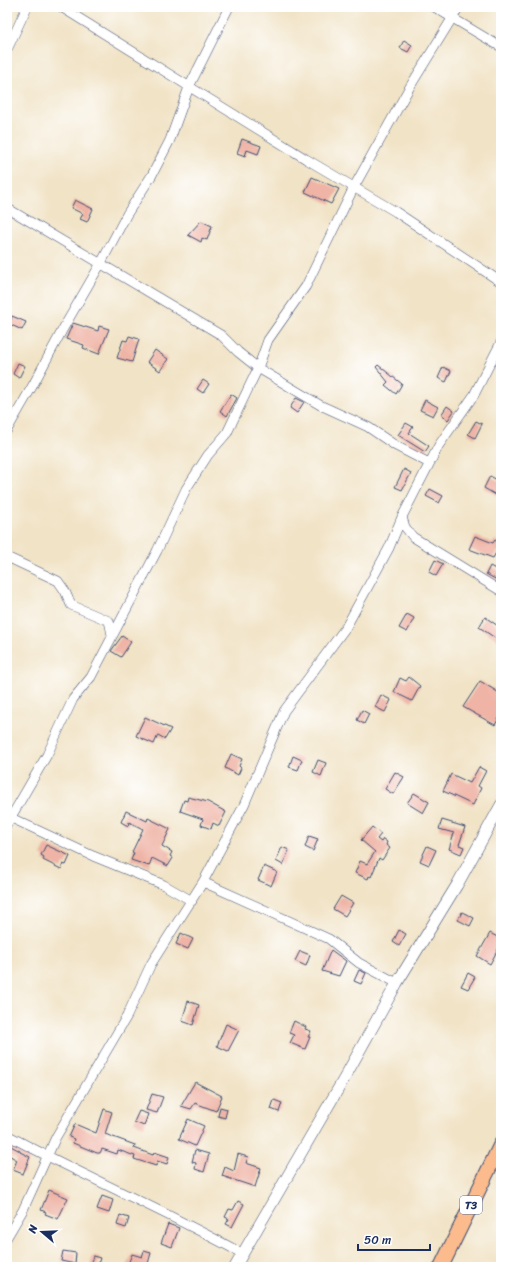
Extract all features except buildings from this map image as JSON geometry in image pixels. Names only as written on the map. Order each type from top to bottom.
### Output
[{"type":"highway","name":"T3","points":[[442,1267],[501,1144]]},
{"type":"street","points":[[7,50],[27,7]]},
{"type":"street","points":[[61,7],[435,237],[501,282]]},
{"type":"street","points":[[7,430],[127,214],[152,175],[170,140],[189,87],[229,7]]},
{"type":"street","points":[[434,7],[501,47]]},
{"type":"street","points":[[192,901],[164,885],[8,819],[47,755],[73,699],[88,682],[157,551],[186,489],[208,455],[227,433],[258,368],[268,340],[306,286],[354,188],[408,90],[459,7]]},
{"type":"street","points":[[7,208],[220,335],[258,368],[320,405],[368,427],[396,446],[429,463]]},
{"type":"street","points":[[7,1237],[23,1210],[56,1137],[127,1016],[151,964],[203,882],[252,789],[284,711],[346,627],[389,548],[402,517],[429,463],[449,429],[474,395],[501,342]]},
{"type":"street","points":[[402,517],[405,527],[413,537],[501,591]]},
{"type":"street","points":[[7,557],[58,581],[65,591],[71,605],[109,621],[112,635]]},
{"type":"street","points":[[235,1267],[345,1077],[397,983],[457,885],[501,805]]},
{"type":"street","points":[[203,882],[328,939],[359,963],[397,983]]},
{"type":"street","points":[[7,1135],[47,1156],[176,1218],[243,1254]]}]
